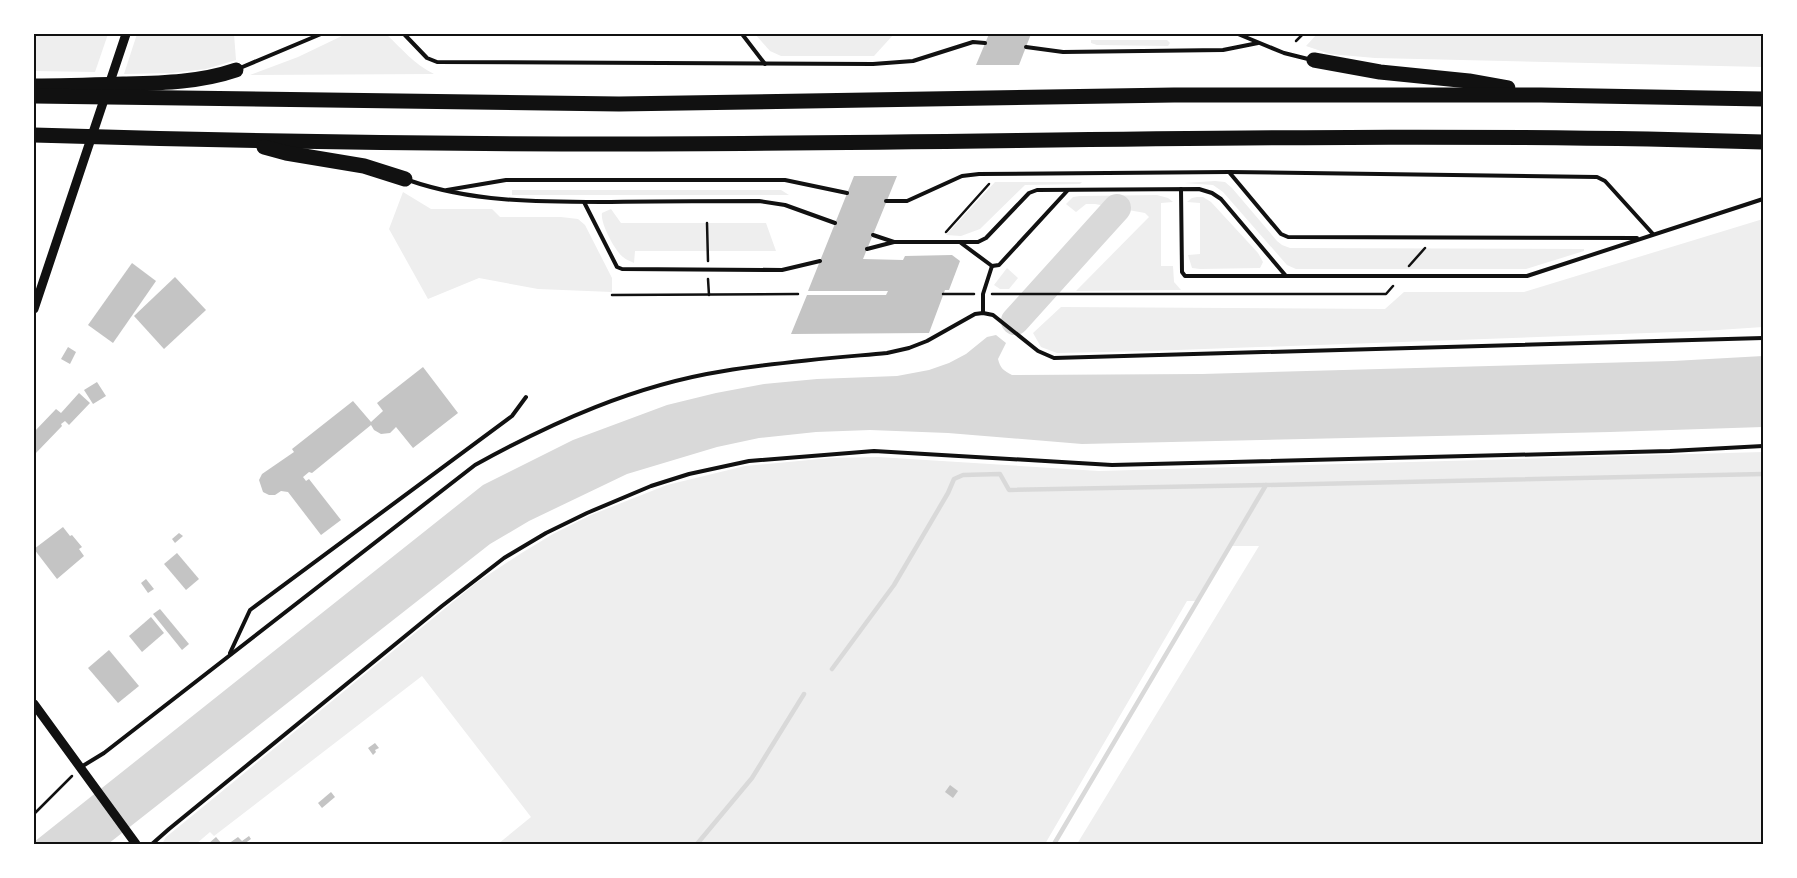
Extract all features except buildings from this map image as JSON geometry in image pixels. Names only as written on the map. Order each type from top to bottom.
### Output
[{"type":"highway","points":[[1314,60],[1380,72],[1469,81],[1541,95]]},
{"type":"highway","points":[[34,86],[158,83],[199,79],[236,70]]},
{"type":"highway","points":[[34,96],[619,104],[1174,95],[1541,95],[1763,99]]},
{"type":"highway","points":[[34,135],[246,141],[617,144],[1172,138],[1478,138],[1763,142]]},
{"type":"highway","points":[[246,141],[286,153],[364,166],[405,179]]},
{"type":"street","points":[[34,309],[126,34]]},
{"type":"street","points":[[34,704],[136,844]]},
{"type":"lane","points":[[236,70],[321,34]]},
{"type":"lane","points":[[404,34],[427,58],[437,62],[896,63],[913,61],[973,42],[985,42]]},
{"type":"lane","points":[[742,34],[765,64]]},
{"type":"lane","points":[[1238,34],[1249,36],[1258,43],[1284,53],[1314,60]]},
{"type":"lane","points":[[1026,48],[1063,52],[1223,50],[1258,43]]},
{"type":"lane","points":[[886,201],[907,201],[962,176],[974,175],[1229,172],[1598,177],[1605,181],[1653,234]]},
{"type":"lane","points":[[1229,172],[1281,234],[1288,237],[1642,238]]},
{"type":"lane","points":[[405,179],[432,188],[502,201],[759,201],[785,205],[835,223]]},
{"type":"lane","points":[[443,190],[506,180],[785,180],[847,193]]},
{"type":"lane","points":[[1181,189],[1182,272],[1185,276],[1527,276],[1763,199]]},
{"type":"lane","points":[[867,249],[894,242],[978,242],[986,238],[1029,193],[1037,190],[1200,189],[1212,192],[1221,199],[1286,276]]},
{"type":"lane","points":[[961,243],[992,266],[999,265],[1068,190]]},
{"type":"lane","points":[[584,202],[617,267],[622,269],[782,270],[820,261]]},
{"type":"lane","points":[[873,235],[894,242]]},
{"type":"lane","points":[[984,313],[984,294],[992,266]]},
{"type":"lane","points":[[80,768],[104,753],[476,465],[564,419],[616,399],[667,384],[723,371],[887,353],[909,348],[927,341],[975,314],[984,313],[992,315],[1038,351],[1054,358],[1763,338]]},
{"type":"lane","points":[[229,655],[250,610],[512,416],[526,397]]},
{"type":"lane","points":[[152,844],[442,606],[504,558],[546,533],[587,513],[651,486],[689,474],[749,461],[874,451],[1112,465],[1670,451],[1763,446]]},
{"type":"path","points":[[1296,41],[1303,34]]},
{"type":"path","points":[[936,243],[990,183]]},
{"type":"path","points":[[1013,294],[1386,294],[1434,238]]},
{"type":"path","points":[[612,295],[798,294]]},
{"type":"path","points":[[34,814],[80,768]]},
{"type":"shaded area","points":[[34,34],[108,34],[95,72],[34,71]]},
{"type":"shaded area","points":[[137,34],[234,34],[236,60],[206,69],[172,73],[124,74]]},
{"type":"shaded area","points":[[346,34],[386,34],[414,61],[434,74],[250,75],[298,57]]},
{"type":"shaded area","points":[[755,34],[894,34],[874,56],[781,56],[770,51]]},
{"type":"shaded area","points":[[1317,34],[1763,34],[1763,67],[1375,58],[1330,54],[1306,46]]},
{"type":"shaded area","points":[[1091,40],[1167,40],[1170,43],[1168,46],[1097,45],[1091,43]]},
{"type":"shaded area","points":[[995,182],[1082,182],[1080,184],[1025,185],[980,229],[961,236],[946,235]]},
{"type":"shaded area","points":[[1225,182],[1232,188],[1277,241],[1290,248],[1584,249],[1584,251],[1526,269],[1296,269],[1287,265],[1223,192],[1213,185],[1184,183]]},
{"type":"shaded area","points":[[512,190],[781,190],[789,195],[512,195]]},
{"type":"shaded area","points":[[403,192],[431,209],[492,209],[500,217],[561,217],[578,219],[585,225],[612,278],[612,292],[538,289],[479,278],[428,299],[389,229]]},
{"type":"shaded area","points":[[1157,195],[1168,198],[1173,202],[1161,203],[1161,266],[1173,266],[1174,282],[1181,290],[1076,291],[1149,217],[1145,213],[1095,204],[1086,204],[1076,212],[1066,204],[1073,197],[1080,196]]},
{"type":"shaded area","points":[[1197,197],[1203,197],[1211,202],[1258,253],[1263,262],[1260,268],[1192,268],[1188,255],[1200,254],[1200,203],[1187,202]]},
{"type":"shaded area","points":[[611,209],[621,223],[766,223],[776,251],[635,251],[634,263],[620,254],[612,243],[603,223],[602,213]]},
{"type":"shaded area","points":[[1763,219],[1763,327],[1703,331],[1057,353],[1041,347],[1033,333],[1061,307],[1385,309],[1404,292],[1524,292]]},
{"type":"shaded area","points":[[1007,268],[1018,278],[1009,289],[1000,289],[994,285]]},
{"type":"shaded area","points":[[996,335],[1006,343],[998,359],[1000,365],[1012,375],[1202,374],[1673,361],[1763,356],[1763,427],[1082,444],[948,433],[870,430],[816,432],[759,438],[717,447],[627,474],[529,521],[490,544],[108,844],[34,844],[34,842],[483,485],[573,440],[667,405],[764,384],[817,379],[897,376],[929,370],[949,363],[966,354],[987,337]]},
{"type":"shaded area","points":[[1763,452],[1763,844],[1077,844],[1259,546],[1230,546],[1197,601],[1187,601],[1045,844],[498,844],[531,817],[422,676],[214,836],[210,832],[196,844],[162,844],[166,837],[476,583],[553,534],[591,515],[667,485],[745,466],[830,458],[878,457],[1099,471]]},
{"type":"waterway","points":[[1015,321],[1117,208]]},
{"type":"waterway","points":[[832,669],[894,585],[948,493],[954,479],[963,475],[1000,474],[1009,490],[1266,485]]},
{"type":"waterway","points":[[1054,844],[1266,485],[1763,474]]},
{"type":"waterway","points":[[697,844],[752,778],[804,694]]}]
